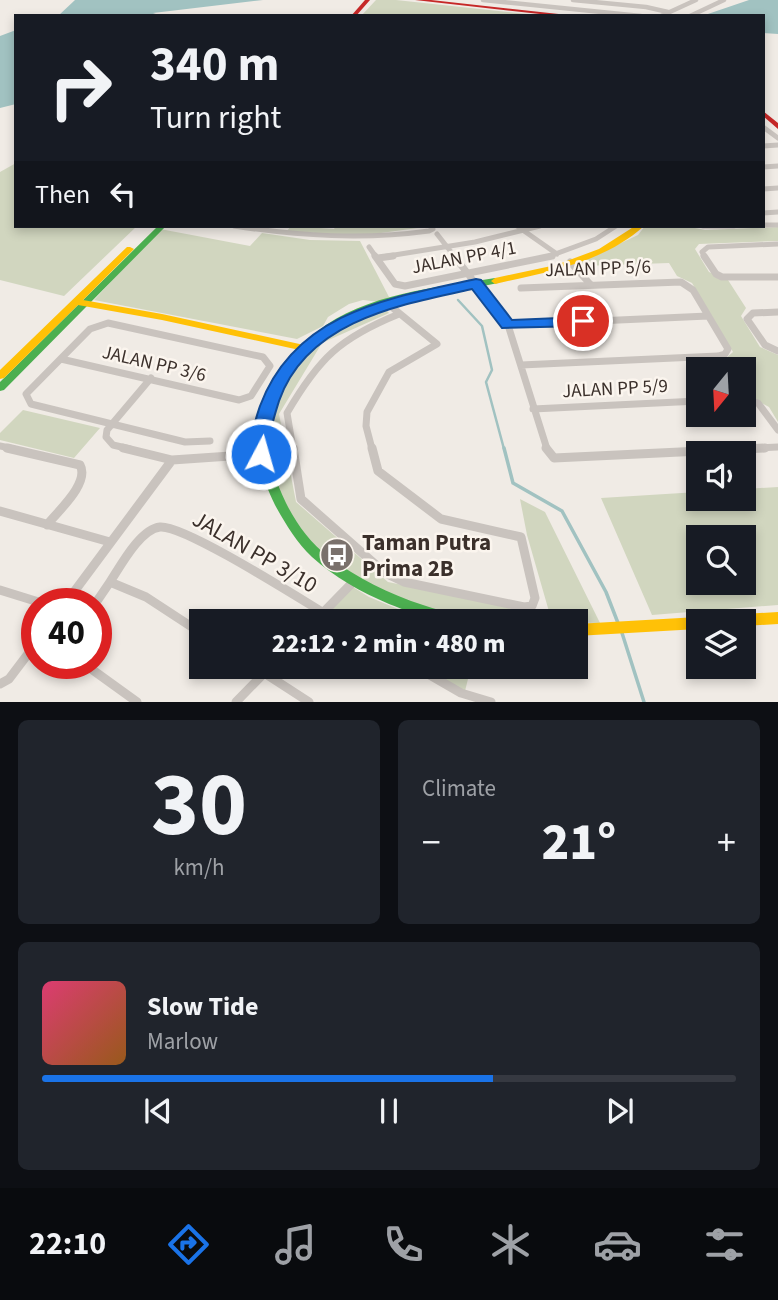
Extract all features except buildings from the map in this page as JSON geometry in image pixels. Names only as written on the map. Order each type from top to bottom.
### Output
[{"type":"street","points":[[355,14],[368,0]]},
{"type":"street","points":[[416,0],[555,14]]},
{"type":"street","points":[[483,0],[623,14]]},
{"type":"street","points":[[573,0],[641,6],[668,12]]},
{"type":"street","points":[[664,14],[696,0]]},
{"type":"street","points":[[694,14],[724,0]]},
{"type":"street","points":[[765,115],[778,127]]},
{"type":"street","points":[[0,388],[151,228]]},
{"type":"street","points":[[0,376],[82,303],[160,228]]},
{"type":"street","points":[[249,228],[368,239],[434,230],[508,325],[548,453],[563,459],[778,447]]},
{"type":"street","points":[[369,247],[378,258],[447,247],[520,228],[557,254]]},
{"type":"street","name":"JALAN PP 4/1","points":[[378,258],[395,284],[405,286],[557,254],[592,240],[613,228]]},
{"type":"street","points":[[414,609],[355,580],[307,546],[282,508],[265,469],[260,446],[266,415],[276,387],[290,363],[304,348],[349,318],[388,304],[570,262],[617,242],[637,228]]},
{"type":"street","points":[[778,244],[703,249],[702,252],[716,274],[722,277],[778,277]]},
{"type":"street","points":[[570,262],[591,285]]},
{"type":"street","name":"JALAN PP 5/6","points":[[521,288],[676,281],[693,290],[708,316]]},
{"type":"street","points":[[82,303],[162,317],[304,348]]},
{"type":"street","points":[[388,304],[437,344],[389,372],[367,412],[366,426],[377,471],[441,519],[521,537],[535,598],[533,606],[524,607],[392,578],[301,499],[287,422],[290,407],[319,361],[333,347],[399,314]]},
{"type":"street","points":[[778,312],[753,313],[747,319],[765,345],[778,351]]},
{"type":"street","points":[[508,325],[708,316],[728,349],[722,355],[521,365]]},
{"type":"street","name":"JALAN PP 3/6","points":[[108,323],[263,357],[270,366],[251,396],[239,400],[61,359],[90,329],[108,323]]},
{"type":"street","points":[[61,359],[26,394],[31,404],[185,442],[210,441]]},
{"type":"street","points":[[151,378],[107,430],[106,437],[113,445],[172,460],[261,454]]},
{"type":"street","name":"JALAN PP 5/9","points":[[533,409],[686,402]]},
{"type":"street","points":[[756,404],[762,406],[778,430]]},
{"type":"street","points":[[0,446],[80,465],[83,469],[83,479],[47,525]]},
{"type":"street","points":[[77,588],[172,460]]},
{"type":"street","points":[[0,511],[110,542]]},
{"type":"street","name":"JALAN PP 3/10","points":[[110,582],[143,538],[157,527],[170,526],[316,609]]},
{"type":"street","points":[[327,609],[355,580]]},
{"type":"street","points":[[106,588],[110,582],[146,597],[189,624]]},
{"type":"street","points":[[0,590],[21,597]]},
{"type":"street","points":[[756,619],[778,618]]},
{"type":"street","points":[[588,628],[686,623]]},
{"type":"street","points":[[0,684],[9,679],[21,663]]},
{"type":"street","points":[[105,679],[137,702]]},
{"type":"street","points":[[236,702],[255,679]]},
{"type":"street","points":[[277,679],[309,702]]},
{"type":"street","points":[[433,679],[459,697],[491,702]]},
{"type":"green space","points":[[376,0],[396,0],[526,14],[363,14]]},
{"type":"green space","points":[[14,164],[14,228],[135,228],[64,296],[0,280],[0,172]]},
{"type":"green space","points":[[778,227],[778,241],[699,244],[695,249],[709,272],[728,280],[746,308],[741,316],[760,347],[778,355],[778,422],[769,407],[756,400],[756,357],[727,357],[733,352],[692,283],[677,276],[669,263],[583,266],[578,263],[638,235],[643,228],[705,230]]},
{"type":"green space","points":[[289,228],[418,228],[359,236],[287,231]]},
{"type":"green space","points":[[160,229],[250,246],[262,233],[310,240],[360,241],[389,297],[380,302],[363,300],[349,304],[328,317],[323,326],[297,339],[94,300]]},
{"type":"green space","points":[[384,307],[389,313],[322,343],[279,414],[296,502],[388,582],[521,609],[428,609],[397,598],[363,581],[315,549],[302,533],[281,496],[269,468],[264,436],[281,386],[291,369],[317,342],[332,331]]},
{"type":"green space","points":[[23,410],[100,428],[74,458],[0,440],[0,433]]},
{"type":"green space","points":[[778,487],[778,605],[686,609],[686,612],[652,615],[601,498],[686,493],[686,511],[756,511],[756,488]]},
{"type":"green space","points":[[520,499],[545,512],[600,623],[588,623],[588,609],[548,609],[527,535]]},
{"type":"green space","points":[[353,587],[398,609],[330,609]]},
{"type":"green space","points":[[444,679],[468,679],[465,691]]},
{"type":"water","points":[[75,0],[263,0],[153,13],[156,14],[60,14]]},
{"type":"water","points":[[749,0],[778,0],[778,34],[765,33],[765,14],[708,14]]},
{"type":"water","points":[[14,31],[14,104],[0,108],[0,36]]},
{"type":"waterway","points":[[458,300],[482,326],[492,370],[486,382],[504,449]]},
{"type":"waterway","points":[[504,448],[513,483],[562,511],[606,592],[618,623]]},
{"type":"waterway","points":[[622,633],[644,702]]},
{"type":"traffic: fast","points":[[0,388],[160,228]]},
{"type":"traffic: fast","points":[[417,609],[355,581],[318,555],[306,543],[292,524],[272,485],[265,461],[265,414],[285,371],[322,332],[340,320],[405,297],[495,281]]},
{"type":"traffic: slow","points":[[495,281],[558,267],[602,251],[637,228]]},
{"type":"traffic: slow","points":[[0,376],[130,249]]},
{"type":"traffic: slow","points":[[77,302],[162,317],[304,348]]},
{"type":"traffic: slow","points":[[756,619],[778,618]]},
{"type":"traffic: slow","points":[[588,629],[686,624]]},
{"type":"traffic: jam","points":[[355,14],[368,0]]},
{"type":"traffic: jam","points":[[417,0],[555,14]]},
{"type":"traffic: jam","points":[[765,115],[778,127]]},
{"type":"place","name":"Taman Putra Prima 2B","points":[[337,555]]},
{"type":"route","points":[[261,454],[266,415],[276,387],[290,363],[304,348],[349,318],[376,307],[476,284],[508,325],[583,321]]}]
